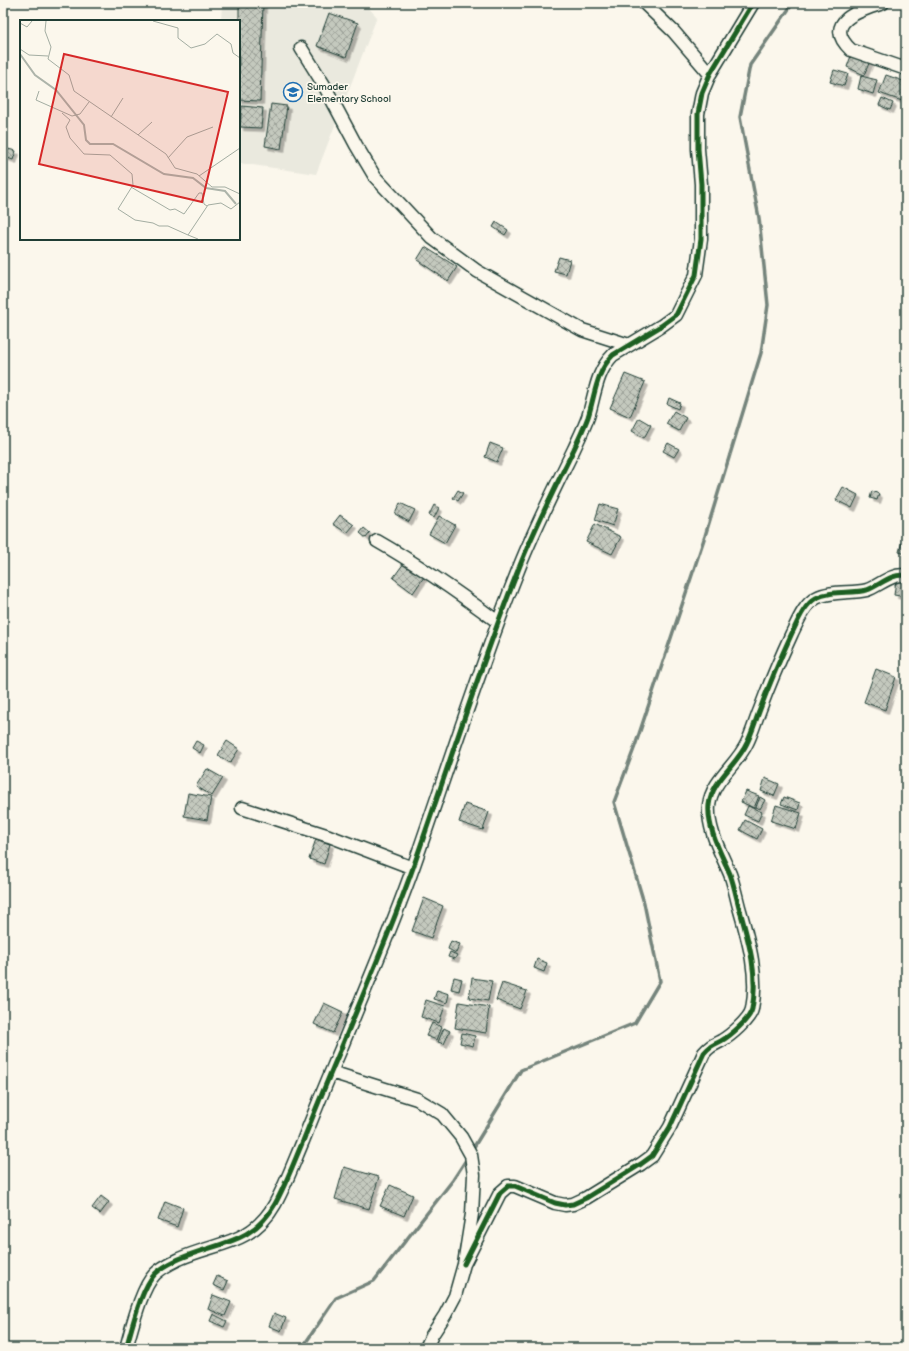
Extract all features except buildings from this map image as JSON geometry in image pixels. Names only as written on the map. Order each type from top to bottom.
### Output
[{"type":"street","points":[[644,3],[674,32],[710,74]]},
{"type":"street","points":[[126,1348],[146,1285],[155,1274],[168,1264],[191,1254],[222,1246],[244,1236],[257,1227],[275,1204],[331,1072],[413,868],[517,571],[546,504],[581,436],[602,369],[613,355],[661,326],[676,315],[696,275],[701,239],[698,114],[702,93],[710,74],[753,3]]},
{"type":"street","points":[[883,3],[843,20],[840,26],[844,43],[851,50],[906,68]]},
{"type":"street","points":[[301,48],[324,85],[375,177],[432,238],[477,271],[582,330],[629,345]]},
{"type":"street","points":[[377,540],[436,577],[498,622]]},
{"type":"street","points":[[464,1264],[500,1193],[508,1186],[515,1186],[555,1203],[564,1205],[573,1204],[592,1194],[652,1156],[670,1127],[704,1053],[714,1044],[721,1041],[736,1030],[749,1015],[752,1010],[754,998],[751,952],[730,876],[717,847],[709,806],[712,791],[747,744],[778,662],[800,617],[807,607],[815,599],[824,595],[866,590],[897,576],[906,576]]},
{"type":"street","points":[[242,808],[329,836],[413,868]]},
{"type":"street","points":[[331,1072],[417,1099],[442,1114],[461,1137],[471,1155],[474,1175],[472,1214],[464,1264],[455,1296],[426,1348]]},
{"type":"shaded area","name":"Sumader Elementary School","points":[[222,3],[364,3],[377,17],[316,174],[240,163],[240,20],[221,20]]},
{"type":"waterway","points":[[472,1150],[521,1070],[635,1023],[660,981],[644,903],[614,802],[635,746],[705,536],[761,353],[768,305],[759,218],[740,117],[750,65],[793,3]]},
{"type":"waterway","points":[[302,1348],[336,1298],[374,1281],[453,1180],[468,1157]]},
{"type":"cycle path","points":[[126,1348],[141,1298],[150,1280],[155,1274],[179,1259],[233,1240],[256,1228],[266,1217],[283,1189],[397,912],[503,609],[523,557],[585,425],[599,376],[613,355],[661,326],[676,315],[696,275],[701,239],[701,184],[698,149],[698,114],[702,93],[710,74],[753,3]]},
{"type":"cycle path","points":[[464,1264],[500,1193],[508,1186],[515,1186],[555,1203],[565,1205],[573,1204],[586,1198],[652,1156],[670,1127],[704,1053],[710,1047],[725,1039],[748,1018],[752,1009],[754,996],[752,957],[730,874],[712,832],[709,814],[711,796],[720,780],[743,751],[783,653],[799,618],[808,605],[816,598],[828,594],[867,590],[896,576],[906,576]]},
{"type":"place","name":"Sumader Elementary School","points":[[293,92]]}]
